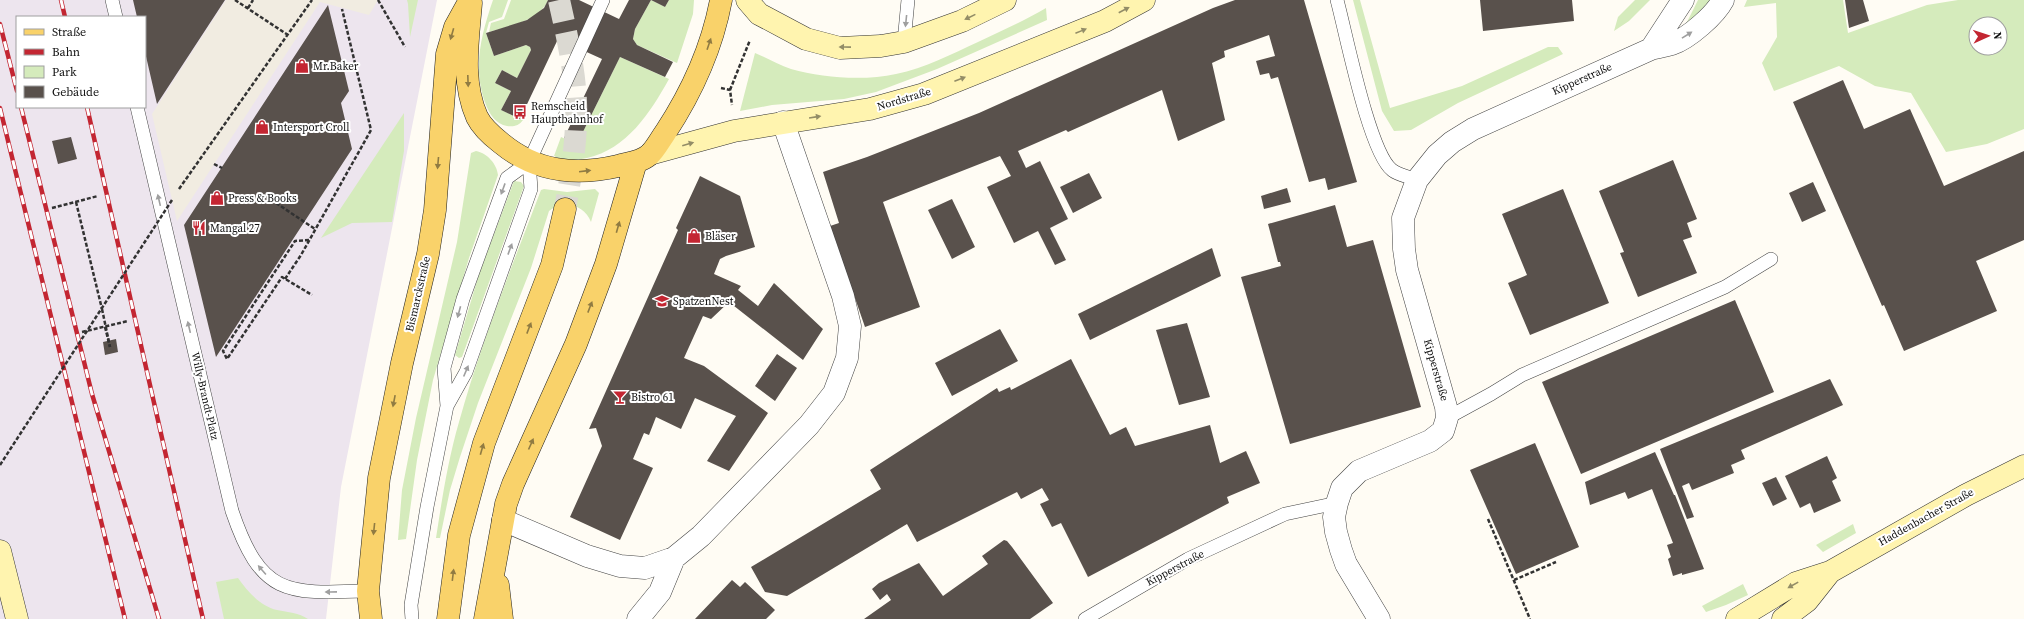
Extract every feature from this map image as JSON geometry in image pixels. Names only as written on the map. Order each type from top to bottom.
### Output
[{"type":"main road","points":[[471,0],[467,56],[468,90],[478,118],[492,136],[529,162],[547,168],[574,172],[612,167],[643,158]]},
{"type":"main road","name":"Bismarckstraße","points":[[368,591],[379,478],[402,363],[424,275],[435,210],[447,54],[454,27],[471,0]]},
{"type":"main road","points":[[485,619],[503,520],[513,484],[576,344],[604,271],[643,158],[675,118],[695,80],[714,31],[721,0]]},
{"type":"main road","points":[[753,7],[806,39],[840,48],[881,46],[904,42],[962,21],[1005,0]]},
{"type":"main road","name":"Nordstraße","points":[[643,158],[734,132],[783,122],[870,109],[924,94],[1105,21],[1144,0]]},
{"type":"main road","points":[[448,619],[459,535],[484,443],[552,265],[565,209]]},
{"type":"main road","name":"Haddenbacher Straße","points":[[1737,619],[1796,583],[1830,572],[1966,495],[2024,466]]},
{"type":"main road","points":[[0,551],[17,619]]},
{"type":"main road","points":[[495,560],[502,619]]},
{"type":"main road","name":"Haddenbacher Straße","points":[[1783,619],[1807,601],[1830,572]]},
{"type":"main road","points":[[358,619],[368,591]]},
{"type":"main road","points":[[368,591],[371,619]]},
{"type":"street","points":[[1651,49],[1682,0]]},
{"type":"street","name":"Kipperstraße","points":[[1447,418],[1446,407],[1407,270],[1404,249],[1403,218],[1417,180],[1437,155],[1452,142],[1473,129],[1651,49],[1673,43],[1697,29],[1720,6],[1723,0]]},
{"type":"street","points":[[503,520],[587,556],[620,566],[645,568],[674,558],[701,536],[809,425],[834,393],[847,358],[850,326],[843,296],[783,122]]},
{"type":"street","points":[[1379,619],[1346,564],[1341,550],[1334,517],[1342,488],[1359,471],[1430,441],[1443,431],[1447,418]]},
{"type":"street","points":[[638,619],[660,592],[674,558]]},
{"type":"lane","points":[[112,0],[116,16]]},
{"type":"lane","points":[[412,619],[411,605],[426,515],[448,406],[466,372],[531,189],[529,162],[604,0]]},
{"type":"lane","points":[[904,42],[908,0]]},
{"type":"lane","points":[[1337,0],[1369,125],[1378,151],[1392,170],[1417,180]]},
{"type":"lane","name":"Willy-Brandt-Platz","points":[[137,108],[232,512],[246,548],[267,576],[288,588],[311,592],[368,591]]},
{"type":"lane","points":[[448,406],[444,368],[463,299],[507,178],[529,162]]},
{"type":"lane","points":[[1447,418],[1528,371],[1725,287],[1771,259]]},
{"type":"lane","name":"Kipperstraße","points":[[1085,619],[1188,559],[1285,514],[1337,503]]},
{"type":"path","points":[[235,0],[288,35]]},
{"type":"path","points":[[248,8],[253,0]]},
{"type":"path","points":[[0,465],[172,200],[312,0]]},
{"type":"path","points":[[378,0],[405,47]]},
{"type":"path","points":[[734,132],[730,90],[753,7]]},
{"type":"path","points":[[285,279],[372,130],[342,9]]},
{"type":"path","points":[[695,80],[730,90]]},
{"type":"path","points":[[214,164],[222,168]]},
{"type":"path","points":[[52,208],[98,196]]},
{"type":"path","points":[[76,202],[110,347],[105,326]]},
{"type":"path","points":[[276,203],[315,229]]},
{"type":"path","points":[[309,240],[295,241],[224,351],[228,359],[282,277],[312,295]]},
{"type":"path","points":[[82,332],[128,321]]},
{"type":"path","points":[[1488,519],[1530,619]]},
{"type":"path","points":[[1514,580],[1556,562]]},
{"type":"shaded area","points":[[0,0],[437,0],[341,487],[326,619],[0,619]]},
{"type":"shaded area","points":[[226,0],[378,0],[369,15],[320,2],[177,221],[152,114]]},
{"type":"green space","points":[[407,0],[418,0],[410,37],[408,4]]},
{"type":"green space","points":[[493,0],[508,0],[502,17],[489,22],[486,33],[494,56],[526,45],[530,47],[531,50],[517,78],[502,70],[495,83],[511,91],[501,110],[523,120],[520,124],[514,126],[503,125],[492,116],[486,105],[482,92],[479,65],[480,52],[485,26]]},
{"type":"green space","points":[[511,0],[548,0],[544,7],[531,18],[514,25],[489,32],[491,23],[504,19]]},
{"type":"green space","points":[[651,0],[665,7],[669,0],[694,0],[693,14],[677,63],[637,45],[633,39],[635,29]]},
{"type":"green space","points":[[1353,0],[1360,0],[1390,108],[1462,86],[1548,47],[1558,47],[1563,54],[1458,103],[1411,130],[1394,131],[1382,111]]},
{"type":"green space","points":[[1635,0],[1650,0],[1629,21],[1614,31],[1618,17]]},
{"type":"green space","points":[[1698,0],[1711,0],[1707,6],[1686,24]]},
{"type":"green space","points":[[1747,0],[1843,0],[1848,33],[1927,5],[1958,0],[2024,0],[2024,129],[1987,144],[1946,152],[1911,93],[1875,86],[1839,66],[1774,91],[1762,63],[1777,37],[1776,3],[1744,7]]},
{"type":"green space","points":[[1046,8],[1047,20],[937,69],[876,92],[844,99],[772,105],[740,111],[755,53],[782,66],[816,75],[844,78],[884,76],[907,71],[938,60],[1012,26]]},
{"type":"green space","points":[[620,57],[669,79],[654,104],[636,128],[614,147],[587,158],[575,160],[566,160],[554,156],[561,137],[577,144]]},
{"type":"green space","points":[[404,113],[404,151],[392,222],[352,223],[321,238]]},
{"type":"green space","points":[[476,151],[484,154],[494,163],[498,175],[469,258],[433,380],[417,460],[406,539],[398,540],[402,490],[416,418],[457,242],[471,153]]},
{"type":"green space","points":[[514,181],[521,182],[524,186],[462,357],[459,358],[455,355],[479,274]]},
{"type":"green space","points":[[544,189],[567,192],[595,189],[599,193],[591,222],[584,211],[573,206],[561,205],[549,211],[531,268],[478,403],[450,490],[440,538],[436,538],[452,451],[468,392],[508,276],[541,190]]},
{"type":"green space","points":[[1853,524],[1856,533],[1823,552],[1816,545]]},
{"type":"green space","points":[[238,578],[250,593],[265,605],[277,610],[297,614],[308,619],[224,619],[216,582]]},
{"type":"green space","points":[[1743,584],[1748,595],[1706,612],[1702,606]]},
{"type":"building","points":[[133,0],[225,0],[157,104],[146,56],[146,16],[137,16]]},
{"type":"building","points":[[548,0],[579,0],[619,19],[629,0],[651,0],[635,29],[633,39],[637,45],[673,62],[665,77],[620,57],[577,144],[564,138],[602,59],[558,39],[520,119],[501,110],[511,91],[495,83],[502,70],[517,78],[531,50],[530,47],[526,45],[494,56],[486,33],[527,20],[544,8]]},
{"type":"building","points":[[651,0],[669,0],[665,7]]},
{"type":"building","points":[[1235,0],[1304,0],[1357,182],[1328,190],[1325,178],[1309,182],[1278,77],[1271,79],[1269,73],[1260,75],[1256,61],[1275,56],[1269,35],[1224,51],[1225,57],[1212,63],[1225,120],[1178,141],[1162,90],[1068,132],[1066,130],[1018,151],[1026,168],[1040,161],[1068,219],[1050,228],[1066,260],[1055,265],[1038,231],[1014,243],[987,187],[1011,176],[1000,156],[883,202],[920,307],[865,327],[830,226],[839,223],[823,172],[867,157],[979,113],[1213,8]]},
{"type":"building","points":[[1480,0],[1572,0],[1574,21],[1483,31]]},
{"type":"building","points":[[1845,0],[1863,0],[1869,21],[1849,28]]},
{"type":"building","points":[[328,5],[349,91],[341,103],[352,149],[216,357],[184,225]]},
{"type":"building","points":[[1843,80],[1864,129],[1910,109],[1944,186],[2024,151],[2024,240],[1976,261],[1997,311],[1904,351],[1884,305],[1882,306],[1793,102]]},
{"type":"building","points":[[71,137],[77,159],[58,164],[52,141]]},
{"type":"building","points":[[1673,160],[1697,219],[1687,223],[1692,237],[1683,240],[1697,273],[1638,297],[1620,253],[1624,252],[1599,191]]},
{"type":"building","points":[[1089,173],[1102,198],[1073,213],[1060,187]]},
{"type":"building","points":[[700,176],[740,196],[755,247],[720,259],[714,274],[741,286],[738,290],[758,306],[774,283],[823,329],[803,360],[729,302],[711,319],[703,316],[684,358],[704,366],[768,413],[729,471],[707,461],[736,416],[695,398],[681,429],[656,417],[649,435],[644,433],[633,459],[653,468],[620,540],[570,517],[602,446],[596,428],[589,429],[678,230],[676,228]]},
{"type":"building","points":[[1813,182],[1826,211],[1802,222],[1789,193]]},
{"type":"building","points":[[1287,188],[1291,202],[1264,209],[1261,196]]},
{"type":"building","points":[[1563,189],[1609,303],[1530,335],[1508,283],[1527,275],[1502,214]]},
{"type":"building","points":[[952,199],[975,247],[952,259],[928,210]]},
{"type":"building","points":[[1335,205],[1347,247],[1373,240],[1421,407],[1290,444],[1241,277],[1281,266],[1280,262],[1278,262],[1268,224]]},
{"type":"building","points":[[1212,248],[1221,276],[1090,340],[1078,314]]},
{"type":"building","points":[[1735,300],[1774,392],[1581,474],[1542,382]]},
{"type":"building","points":[[1187,323],[1210,397],[1179,405],[1156,330]]},
{"type":"building","points":[[1000,329],[1018,361],[952,396],[935,363]]},
{"type":"building","points":[[116,339],[118,352],[105,355],[103,342]]},
{"type":"building","points":[[777,354],[797,368],[775,401],[755,386]]},
{"type":"building","points":[[1071,359],[1110,435],[1126,427],[1135,446],[1210,425],[1220,463],[1246,451],[1260,483],[1227,497],[1229,503],[1088,577],[1061,523],[1052,527],[1040,504],[1049,500],[1042,488],[1021,499],[1017,492],[917,542],[907,524],[787,596],[765,592],[751,567],[881,489],[870,470],[997,388],[999,392],[1010,387],[1011,390]]},
{"type":"building","points":[[1830,379],[1843,405],[1741,450],[1745,459],[1731,465],[1734,473],[1692,490],[1689,483],[1682,486],[1694,517],[1687,519],[1660,449]]},
{"type":"building","points":[[1535,443],[1579,547],[1516,574],[1470,470]]},
{"type":"building","points":[[1655,452],[1675,495],[1704,569],[1673,576],[1668,559],[1671,557],[1667,545],[1673,543],[1652,489],[1628,499],[1625,492],[1590,505],[1585,482]]},
{"type":"building","points":[[1827,456],[1837,478],[1832,481],[1841,501],[1814,513],[1810,503],[1800,508],[1785,476]]},
{"type":"building","points":[[1776,477],[1787,499],[1773,506],[1762,483]]},
{"type":"building","points":[[1004,540],[1007,541],[1012,547],[1053,603],[1030,619],[864,619],[891,600],[887,594],[880,600],[872,589],[879,583],[919,563],[943,596],[988,564],[982,556]]},
{"type":"building","points":[[732,580],[740,587],[745,582],[775,610],[766,619],[695,619]]},
{"type":"tunnel","points":[[559,0],[572,62],[576,109],[573,156],[565,209]]},
{"type":"railway","points":[[61,0],[65,16]]},
{"type":"railway","points":[[0,24],[16,87]]},
{"type":"railway","points":[[0,108],[125,619]]},
{"type":"railway","points":[[21,108],[92,394],[159,619]]},
{"type":"railway","points":[[87,108],[203,619]]},
{"type":"place","name":"Mr.Baker","points":[[302,66]]},
{"type":"place","name":"Remscheid Hauptbahnhof","points":[[520,112]]},
{"type":"place","name":"Intersport Croll","points":[[262,127]]},
{"type":"place","name":"Press & Books","points":[[217,198]]},
{"type":"place","name":"Mangal 27","points":[[199,228]]},
{"type":"place","name":"Bläser","points":[[694,236]]},
{"type":"place","name":"SpatzenNest","points":[[662,301]]},
{"type":"place","name":"Bistro 61","points":[[620,397]]}]
